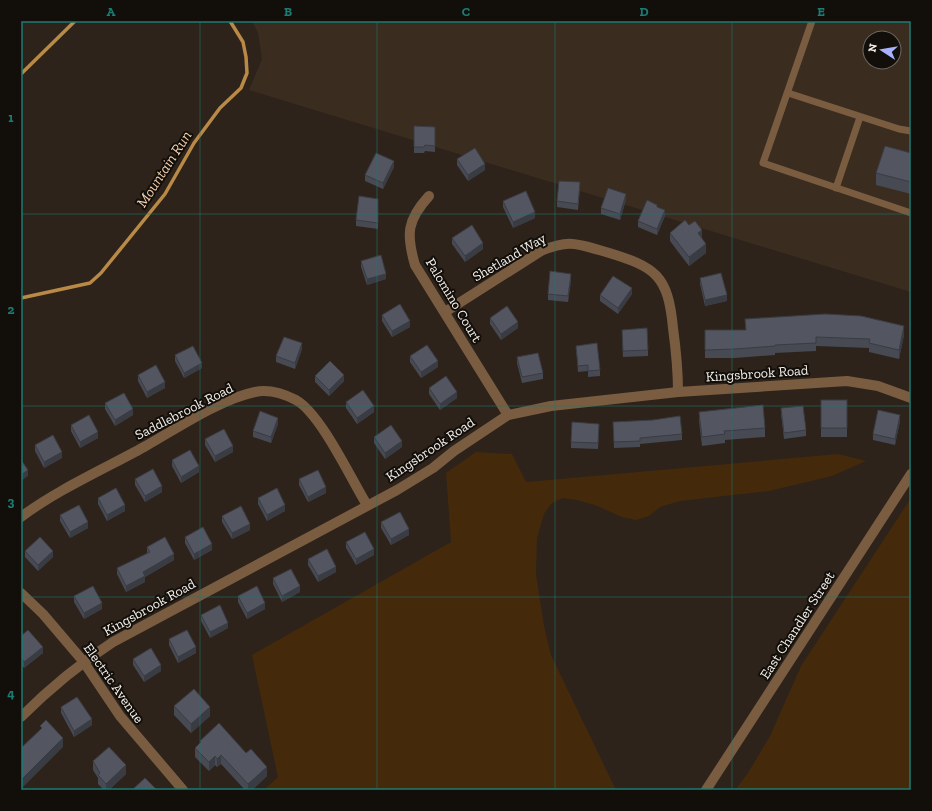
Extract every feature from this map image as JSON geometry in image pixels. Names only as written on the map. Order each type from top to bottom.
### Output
[{"type":"street","name":"Palomino Court","points":[[429,196],[415,211],[410,230],[410,249],[415,265],[508,415]]},
{"type":"street","name":"Shetland Way","points":[[445,312],[541,251],[554,246],[570,243],[633,260],[647,268],[658,278],[665,287],[671,303],[678,366],[678,392]]},
{"type":"street","name":"Kingsbrook Road","points":[[21,717],[53,685],[83,661],[113,642],[397,490],[434,468],[454,451],[508,415],[586,401],[678,392],[847,381],[878,386],[911,398]]},
{"type":"street","name":"Saddlebrook Road","points":[[21,518],[54,496],[216,408],[258,391],[278,393],[303,405],[327,438],[367,505]]},
{"type":"street","name":"East Chandler Street","points":[[706,790],[911,474]]},
{"type":"street","name":"Electric Avenue","points":[[21,593],[43,614],[83,661],[120,716],[182,790]]},
{"type":"lane","points":[[812,21],[763,163],[911,213]]},
{"type":"lane","points":[[788,93],[899,130],[911,131]]},
{"type":"lane","points":[[836,188],[860,117]]},
{"type":"shaded area","points":[[252,21],[911,21],[911,292],[249,90],[262,59],[258,33]]},
{"type":"shaded area","points":[[476,452],[512,454],[526,482],[838,454],[866,461],[832,476],[769,491],[680,501],[660,507],[649,516],[636,520],[622,517],[595,505],[577,500],[563,498],[552,503],[544,514],[537,538],[536,574],[544,626],[551,655],[616,790],[264,790],[278,777],[252,655],[451,542],[446,473]]},
{"type":"shaded area","points":[[911,498],[911,790],[735,790],[748,773],[770,736],[801,666]]},
{"type":"building","points":[[414,126],[435,127],[435,146],[425,145],[424,147],[414,147]]},
{"type":"building","points":[[885,146],[911,153],[911,182],[876,173]]},
{"type":"building","points":[[475,148],[485,164],[468,175],[457,159]]},
{"type":"building","points":[[376,153],[394,161],[383,183],[365,175]]},
{"type":"building","points":[[559,181],[580,182],[578,204],[557,201]]},
{"type":"building","points":[[608,188],[626,194],[620,214],[601,208]]},
{"type":"building","points":[[526,191],[535,212],[513,222],[503,201]]},
{"type":"building","points":[[359,196],[378,199],[378,223],[356,220]]},
{"type":"building","points":[[647,200],[657,205],[657,207],[665,210],[657,229],[638,221]]},
{"type":"building","points":[[685,220],[689,225],[695,221],[702,230],[698,233],[706,244],[689,257],[670,233]]},
{"type":"building","points":[[472,225],[483,243],[465,256],[452,238]]},
{"type":"building","points":[[381,255],[386,274],[367,279],[361,261]]},
{"type":"building","points":[[550,271],[571,274],[568,296],[548,294]]},
{"type":"building","points":[[721,273],[727,295],[705,300],[700,278]]},
{"type":"building","points":[[613,276],[632,288],[618,308],[600,295]]},
{"type":"building","points":[[400,304],[410,321],[392,331],[382,315]]},
{"type":"building","points":[[507,306],[518,322],[501,334],[490,318]]},
{"type":"building","points":[[825,314],[861,316],[904,326],[899,350],[869,343],[870,339],[816,337],[816,343],[705,350],[705,330],[746,330],[745,319]]},
{"type":"building","points":[[647,328],[648,350],[623,351],[622,330]]},
{"type":"building","points":[[284,337],[302,343],[295,363],[276,356]]},
{"type":"building","points":[[597,343],[600,370],[588,371],[588,365],[578,366],[576,346]]},
{"type":"building","points":[[427,345],[438,361],[421,372],[410,356]]},
{"type":"building","points":[[193,346],[202,363],[184,373],[175,355]]},
{"type":"building","points":[[538,353],[543,373],[522,377],[517,357]]},
{"type":"building","points":[[330,361],[344,375],[329,390],[315,376]]},
{"type":"building","points":[[156,365],[165,382],[147,392],[138,375]]},
{"type":"building","points":[[446,376],[457,392],[440,404],[429,388]]},
{"type":"building","points":[[363,390],[374,406],[357,418],[346,402]]},
{"type":"building","points":[[124,393],[133,409],[115,420],[105,403]]},
{"type":"building","points":[[821,400],[847,400],[847,428],[821,428]]},
{"type":"building","points":[[763,405],[765,428],[724,431],[725,434],[702,437],[699,412]]},
{"type":"building","points":[[803,406],[806,430],[784,433],[781,408]]},
{"type":"building","points":[[878,410],[900,415],[895,439],[873,434]]},
{"type":"building","points":[[260,411],[278,418],[271,437],[253,431]]},
{"type":"building","points":[[89,415],[98,432],[80,442],[71,425]]},
{"type":"building","points":[[680,416],[682,434],[640,438],[640,441],[614,442],[613,422],[653,420]]},
{"type":"building","points":[[572,422],[599,424],[598,443],[571,442]]},
{"type":"building","points":[[391,425],[402,441],[385,453],[374,437]]},
{"type":"building","points":[[224,429],[233,446],[215,456],[205,439]]},
{"type":"building","points":[[53,435],[62,452],[44,462],[35,445]]},
{"type":"building","points":[[190,450],[199,466],[181,477],[172,460]]},
{"type":"building","points":[[21,460],[28,470],[21,475]]},
{"type":"building","points":[[153,469],[162,486],[145,496],[135,479]]},
{"type":"building","points":[[318,470],[326,487],[308,497],[299,479]]},
{"type":"building","points":[[116,488],[125,505],[107,515],[98,498]]},
{"type":"building","points":[[277,488],[285,505],[267,515],[258,498]]},
{"type":"building","points":[[79,505],[88,522],[70,532],[60,515]]},
{"type":"building","points":[[241,506],[250,524],[232,533],[222,516]]},
{"type":"building","points":[[400,512],[409,529],[391,539],[381,522]]},
{"type":"building","points":[[203,527],[212,544],[194,554],[185,537]]},
{"type":"building","points":[[365,532],[374,549],[356,559],[346,542]]},
{"type":"building","points":[[40,537],[53,551],[38,565],[25,551]]},
{"type":"building","points":[[165,537],[174,554],[143,572],[145,576],[126,586],[117,568],[150,552],[147,547]]},
{"type":"building","points":[[327,549],[336,567],[318,576],[308,559]]},
{"type":"building","points":[[291,569],[300,586],[282,596],[273,578]]},
{"type":"building","points":[[93,586],[102,603],[84,613],[74,596]]},
{"type":"building","points":[[257,586],[265,603],[247,613],[238,596]]},
{"type":"building","points":[[220,605],[228,623],[210,632],[201,615]]},
{"type":"building","points":[[28,630],[43,647],[24,662],[21,658],[21,636]]},
{"type":"building","points":[[187,630],[196,647],[178,657],[169,639]]},
{"type":"building","points":[[151,648],[161,665],[144,676],[133,659]]},
{"type":"building","points":[[194,689],[210,707],[191,724],[174,706]]},
{"type":"building","points":[[77,697],[92,719],[74,731],[61,707]]},
{"type":"building","points":[[46,720],[63,738],[21,780],[21,748],[42,728],[40,726]]},
{"type":"building","points":[[219,723],[246,753],[251,749],[267,767],[248,784],[221,755],[217,759],[215,756],[209,762],[195,748],[201,742],[200,741]]},
{"type":"building","points":[[109,747],[126,765],[106,784],[98,775],[100,773],[93,761]]},
{"type":"building","points":[[145,778],[157,790],[132,790]]},
{"type":"waterway","points":[[21,74],[75,21]]},
{"type":"waterway","name":"Mountain Run","points":[[21,298],[90,283],[101,273],[165,194],[194,143],[220,108],[241,88],[247,73],[243,42],[230,21]]}]
